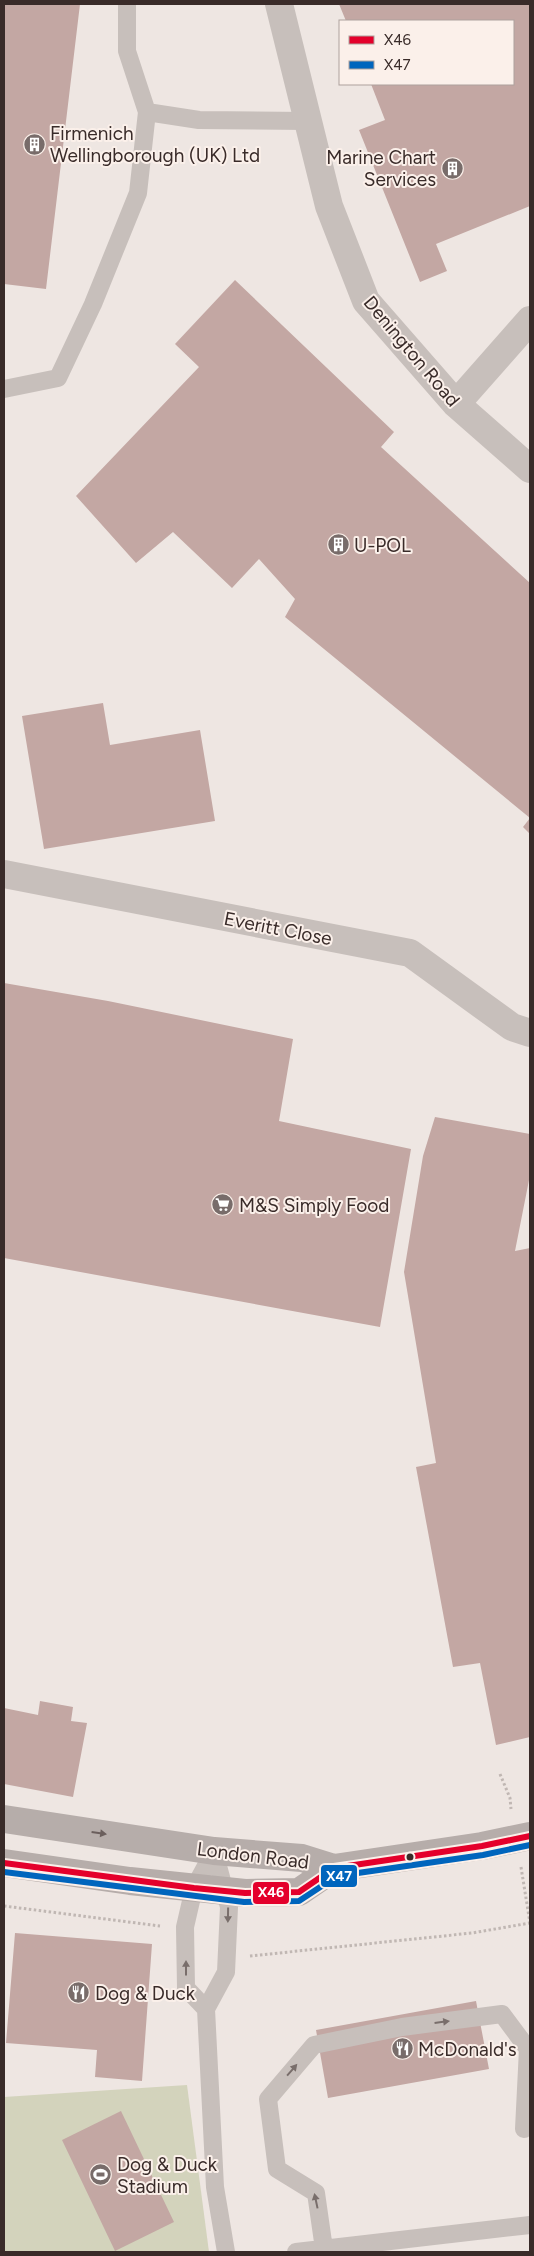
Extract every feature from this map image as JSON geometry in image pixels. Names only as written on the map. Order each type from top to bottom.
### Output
[{"type":"main road","name":"London Road","points":[[4,1819],[214,1851],[302,1858],[334,1868],[482,1846],[525,1848]]},
{"type":"main road","points":[[4,1863],[225,1891],[299,1892],[334,1868]]},
{"type":"street","name":"Denington Road","points":[[279,4],[329,206],[366,301],[456,404],[530,469]]},
{"type":"street","points":[[456,404],[530,320]]},
{"type":"street","name":"Everitt Close","points":[[4,874],[410,953],[512,1027],[530,1033]]},
{"type":"lane","points":[[4,389],[58,378],[93,304],[138,193],[147,112],[127,51],[127,4]]},
{"type":"lane","points":[[147,112],[199,120],[308,121]]},
{"type":"lane","points":[[206,2009],[186,1988],[185,1927],[194,1888],[214,1851]]},
{"type":"lane","points":[[214,1851],[229,1907],[226,1972],[206,2009],[216,2187],[226,2252]]},
{"type":"lane","points":[[324,2249],[316,2193],[277,2169],[268,2099],[314,2046],[402,2027],[502,2014],[528,2049],[524,2129]]},
{"type":"lane","points":[[296,2252],[530,2225]]},
{"type":"path","points":[[500,1774],[510,1798],[512,1813]]},
{"type":"path","points":[[241,1957],[472,1933],[530,1923],[525,1848]]},
{"type":"path","points":[[4,1906],[162,1926]]},
{"type":"green space","name":"Dog & Duck Stadium","points":[[187,2085],[209,2252],[4,2252],[4,2097]]},
{"type":"building","name":"Firmenich Wellingborough (UK) Ltd","points":[[4,4],[80,4],[46,289],[4,284]]},
{"type":"building","name":"Marine Chart Services","points":[[339,4],[530,4],[530,206],[436,244],[447,271],[420,282],[359,130],[385,120],[371,85],[514,85],[514,20],[346,20]]},
{"type":"building","name":"U-POL","points":[[235,280],[394,432],[381,447],[530,583],[530,818],[285,617],[295,599],[259,559],[232,588],[173,532],[136,563],[76,496],[199,367],[175,344]]},
{"type":"building","points":[[103,703],[110,745],[200,730],[215,821],[44,849],[22,716]]},
{"type":"building","points":[[530,818],[530,834],[523,827]]},
{"type":"building","points":[[4,983],[108,1001],[293,1039],[279,1121],[411,1149],[380,1327],[4,1258]]},
{"type":"building","points":[[435,1117],[530,1134],[530,1175],[515,1251],[530,1248],[530,1737],[496,1745],[480,1663],[453,1667],[416,1467],[436,1463],[404,1272],[423,1156]]},
{"type":"building","points":[[40,1701],[73,1707],[71,1721],[87,1723],[73,1797],[4,1784],[4,1708],[38,1715]]},
{"type":"building","name":"Dog & Duck","points":[[15,1933],[152,1944],[142,2081],[95,2077],[97,2050],[6,2043]]},
{"type":"building","name":"McDonald's","points":[[476,2001],[489,2069],[328,2098],[316,2030]]},
{"type":"building","points":[[121,2111],[174,2222],[115,2251],[62,2140]]},
{"type":"transit line","name":"X46","points":[[4,1863],[194,1888],[245,1893],[299,1892],[334,1868],[482,1846],[530,1836]]},
{"type":"transit line","name":"X47","points":[[4,1872],[244,1902],[299,1901],[337,1876],[483,1855],[530,1845]]},
{"type":"place","name":"Firmenich Wellingborough (UK) Ltd","points":[[34,144]]},
{"type":"place","name":"Marine Chart Services","points":[[452,168]]},
{"type":"place","name":"U-POL","points":[[338,545]]},
{"type":"place","name":"M&S Simply Food","points":[[223,1205]]},
{"type":"place","name":"Dog & Duck","points":[[79,1993]]},
{"type":"place","name":"McDonald's","points":[[402,2049]]},
{"type":"place","name":"Dog & Duck Stadium","points":[[101,2175]]}]
